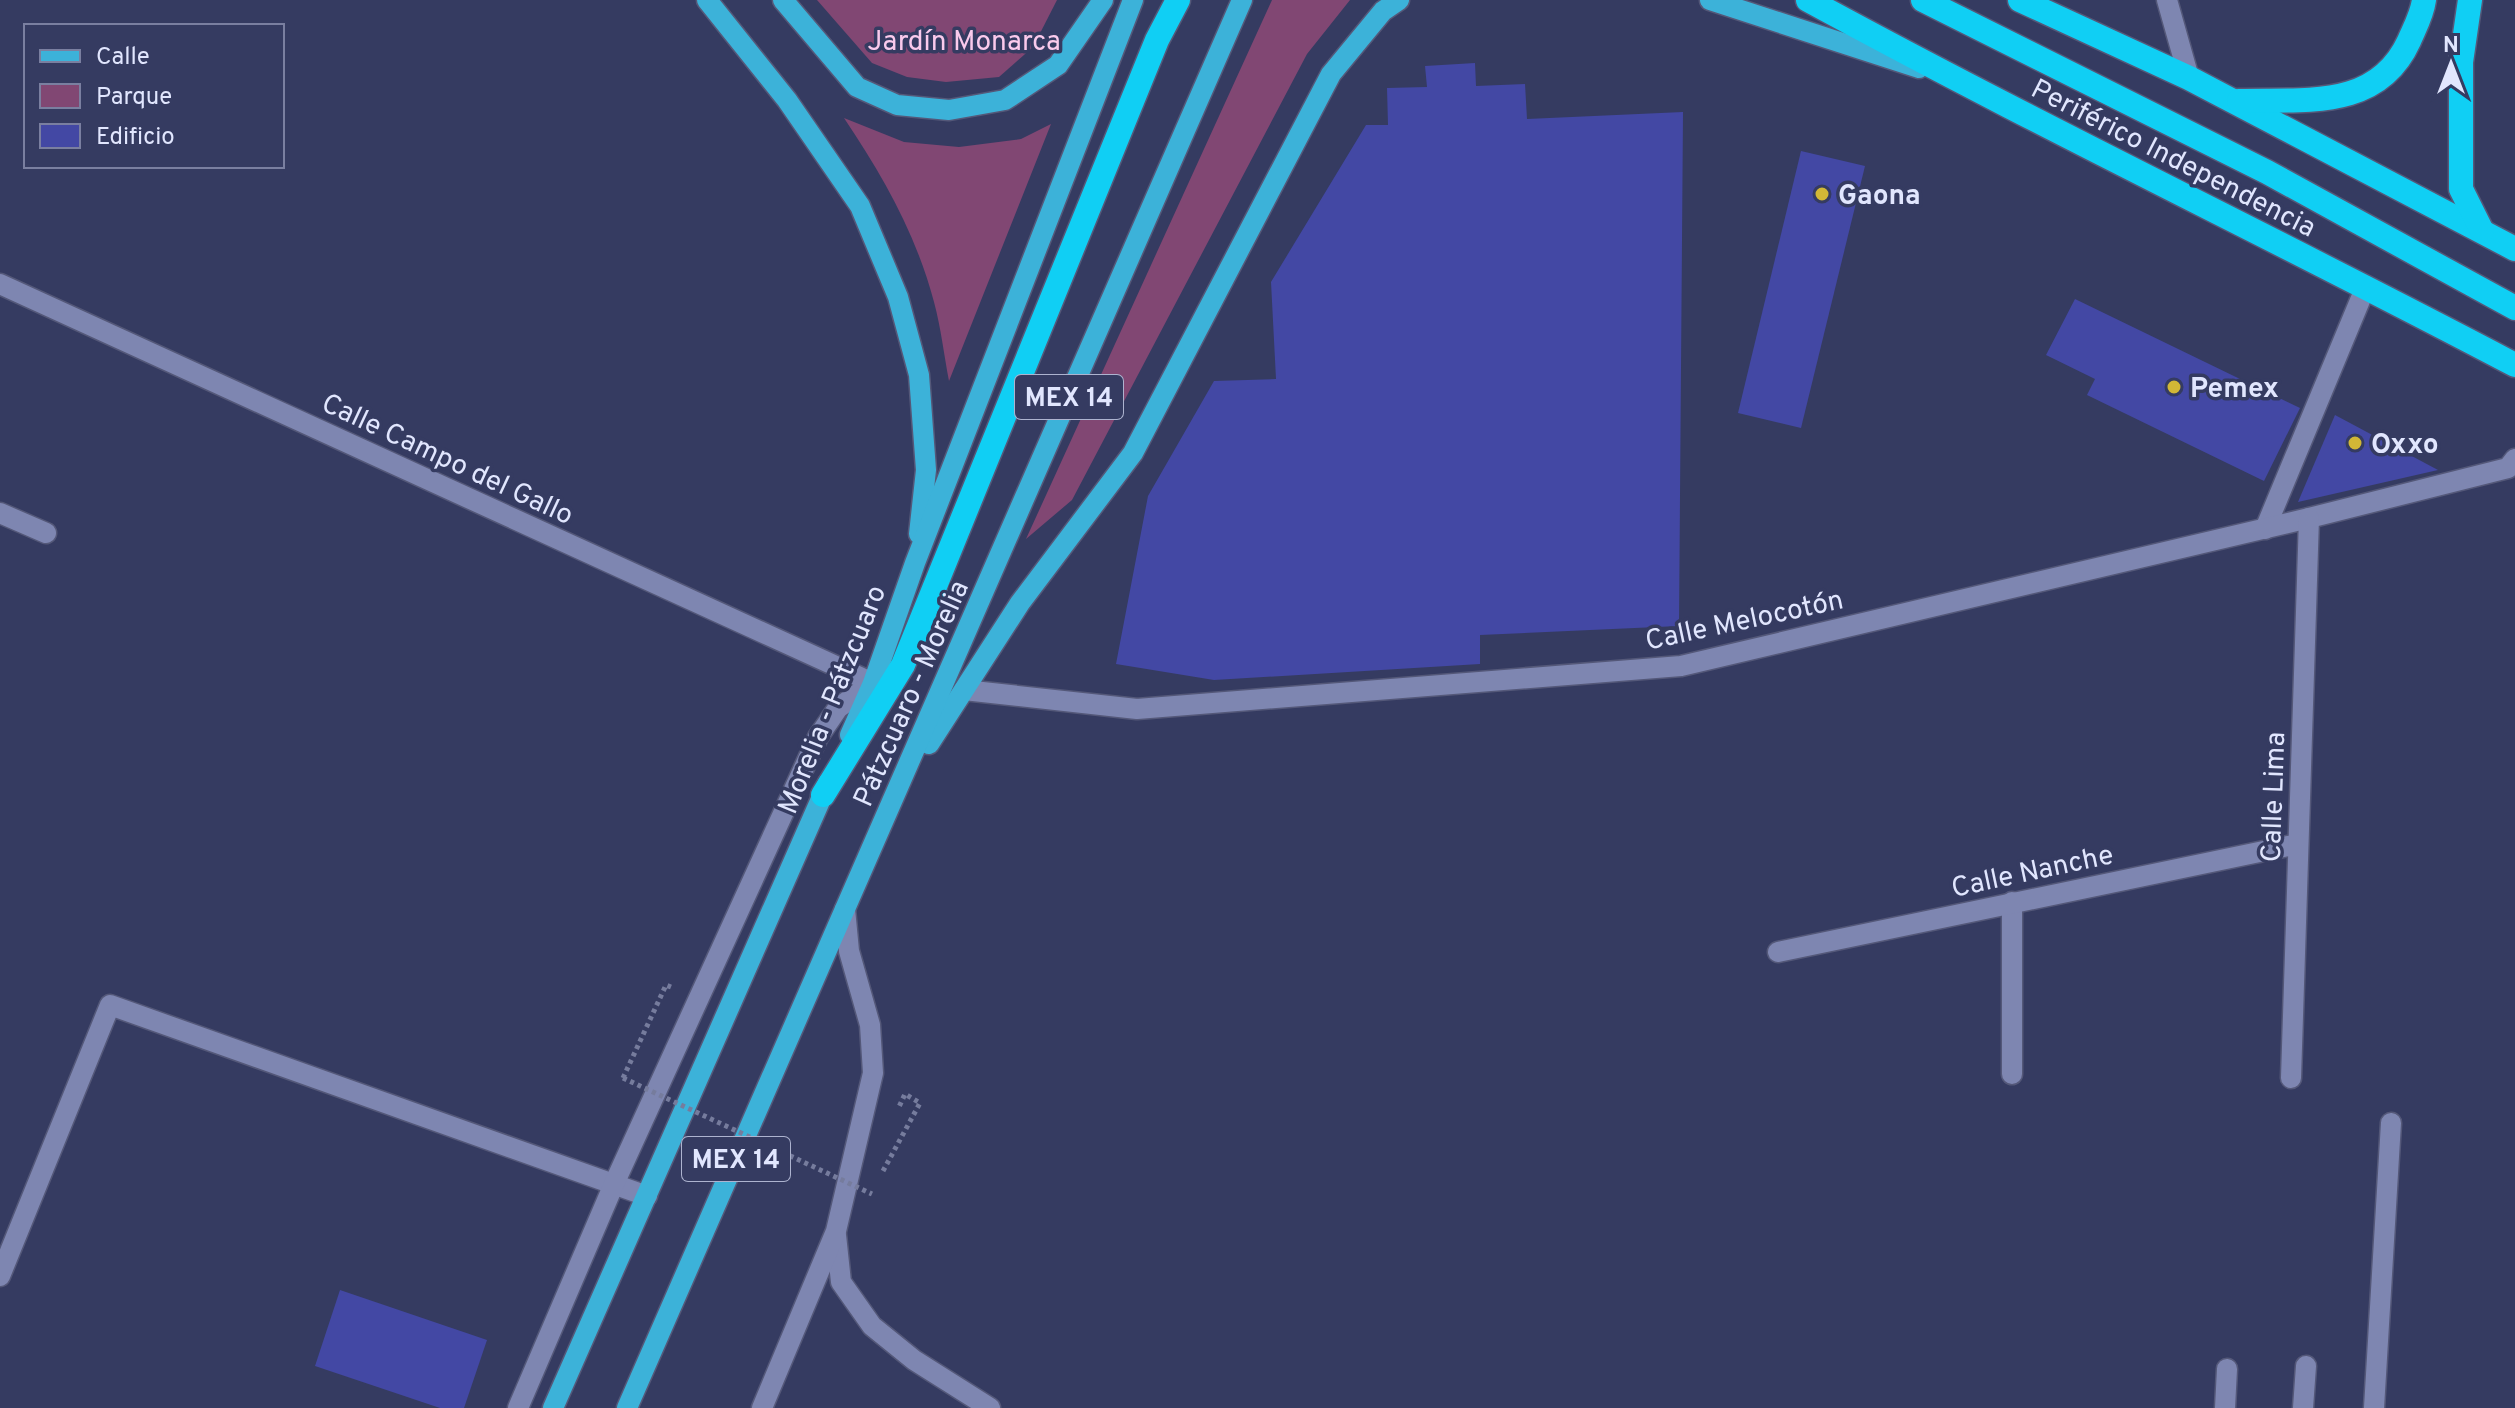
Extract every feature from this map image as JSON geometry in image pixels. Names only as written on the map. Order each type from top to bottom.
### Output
[{"type":"highway","points":[[823,795],[903,665],[1157,40],[1178,0]]},
{"type":"highway","name":"Periférico Independencia","points":[[1808,0],[1953,79],[2366,286],[2515,365]]},
{"type":"highway","points":[[1923,0],[2267,172],[2515,308]]},
{"type":"highway","points":[[2020,0],[2235,101],[2515,249]]},
{"type":"highway","points":[[2235,101],[2337,99],[2382,79],[2404,50],[2423,10],[2424,0]]},
{"type":"highway","points":[[2470,0],[2461,62],[2461,189],[2482,231]]},
{"type":"main road","points":[[707,0],[787,100],[860,206],[898,297],[919,375],[925,454],[926,470],[915,563]]},
{"type":"main road","points":[[783,0],[857,87],[897,105],[949,110],[1005,100],[1058,65],[1103,0]]},
{"type":"main road","name":"Morelia - Pátzcuaro","points":[[553,1408],[873,683],[915,563],[1133,0]]},
{"type":"main road","name":"Pátzcuaro - Morelia","points":[[627,1408],[1242,0]]},
{"type":"main road","points":[[897,795],[1020,603],[1133,453],[1331,74],[1383,11],[1399,0]]},
{"type":"main road","points":[[1710,0],[1953,79]]},
{"type":"street","points":[[2167,0],[2189,78]]},
{"type":"street","name":"Calle Campo del Gallo","points":[[0,284],[873,683]]},
{"type":"street","points":[[2265,529],[2366,286]]},
{"type":"street","name":"Calle Melocotón","points":[[964,690],[1137,709],[1681,666],[2513,468]]},
{"type":"street","points":[[0,513],[46,533]]},
{"type":"street","name":"Calle Lima","points":[[2291,1078],[2309,518]]},
{"type":"street","points":[[518,1408],[614,1184],[818,737],[838,708],[873,683]]},
{"type":"street","name":"Calle Nanche","points":[[1778,952],[2298,844]]},
{"type":"street","points":[[2012,902],[2012,1074]]},
{"type":"street","points":[[762,1408],[836,1231],[873,1073],[870,1025],[849,951],[845,909]]},
{"type":"street","points":[[0,1276],[110,1005],[647,1196]]},
{"type":"street","points":[[2374,1408],[2391,1123]]},
{"type":"street","points":[[836,1231],[841,1282],[872,1326],[914,1360],[990,1408]]},
{"type":"street","points":[[2303,1408],[2306,1366]]},
{"type":"street","points":[[2225,1408],[2227,1369]]},
{"type":"path","points":[[623,1078],[872,1194],[920,1103],[905,1094],[893,1119]]},
{"type":"green space","name":"Jardín Monarca","points":[[817,0],[1057,0],[1033,47],[999,77],[946,82],[907,77],[872,63]]},
{"type":"green space","points":[[1272,0],[1350,0],[1307,54],[1072,500],[1026,539]]},
{"type":"green space","points":[[844,118],[904,142],[959,147],[1021,139],[1051,124],[949,381],[936,312],[918,253],[885,184]]},
{"type":"building","points":[[1475,63],[1476,86],[1525,84],[1527,119],[1683,112],[1679,626],[1480,635],[1480,664],[1214,680],[1116,664],[1148,496],[1214,381],[1276,379],[1271,282],[1366,125],[1388,125],[1387,88],[1427,87],[1425,66]]},
{"type":"building","points":[[1801,151],[1865,166],[1801,428],[1738,413]]},
{"type":"building","name":"Pemex","points":[[2075,299],[2300,408],[2264,481],[2087,395],[2095,379],[2046,355]]},
{"type":"building","name":"Oxxo","points":[[2335,415],[2438,470],[2298,502]]},
{"type":"building","points":[[340,1290],[487,1340],[464,1408],[440,1408],[315,1366]]},
{"type":"place","name":"Gaona","points":[[1822,194]]},
{"type":"place","name":"Pemex","points":[[2174,387]]},
{"type":"place","name":"Oxxo","points":[[2355,443]]}]
